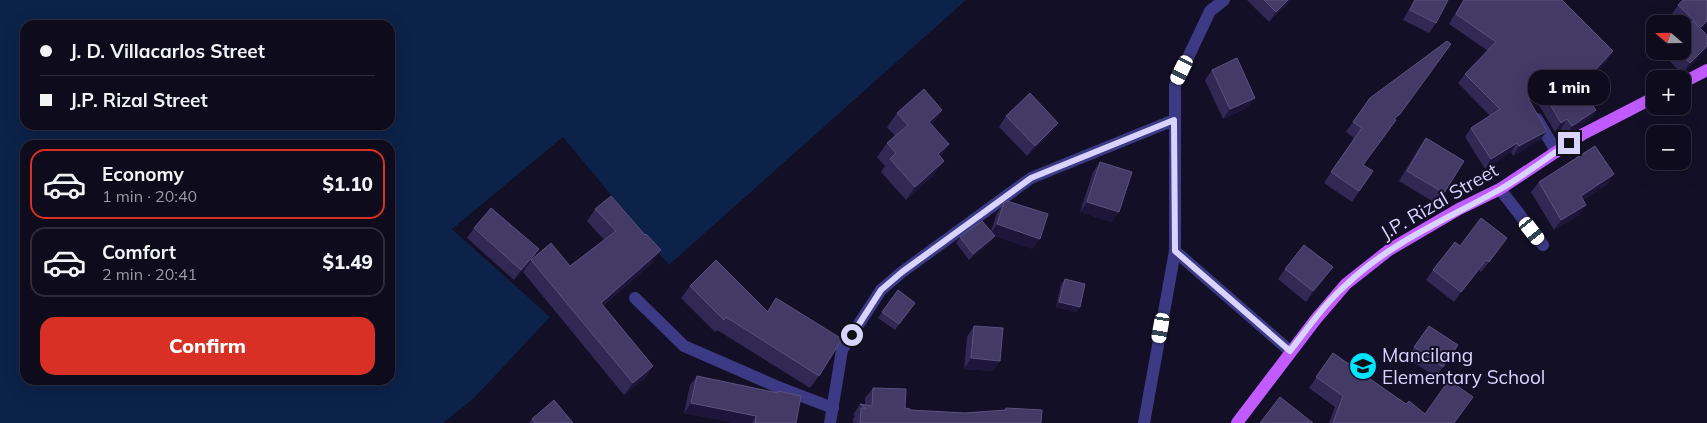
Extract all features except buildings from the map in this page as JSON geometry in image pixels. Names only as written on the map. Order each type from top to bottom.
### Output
[{"type":"main road","points":[[1691,78],[1707,70]]},
{"type":"main road","name":"J.P. Rizal Street","points":[[1237,423],[1316,318],[1346,284],[1389,250],[1500,189],[1583,134],[1646,102]]},
{"type":"street","points":[[1144,423],[1175,251],[1175,85],[1210,12],[1224,0]]},
{"type":"street","points":[[1530,106],[1556,151]]},
{"type":"street","points":[[830,423],[842,350],[881,290],[902,272],[1031,178],[1174,120]]},
{"type":"street","points":[[1500,189],[1543,245]]},
{"type":"street","points":[[1175,251],[1290,351]]},
{"type":"street","points":[[635,298],[684,346],[778,387],[833,408]]},
{"type":"water","points":[[0,0],[966,0],[669,265],[563,137],[452,229],[550,317],[474,398],[443,423],[0,423]]},
{"type":"place","name":"Mancilang Elementary School","points":[[1363,366]]},
{"type":"route","points":[[852,335],[881,290],[902,272],[1031,178],[1174,120],[1175,251],[1290,351],[1346,284],[1389,250],[1500,189],[1569,143]]}]
